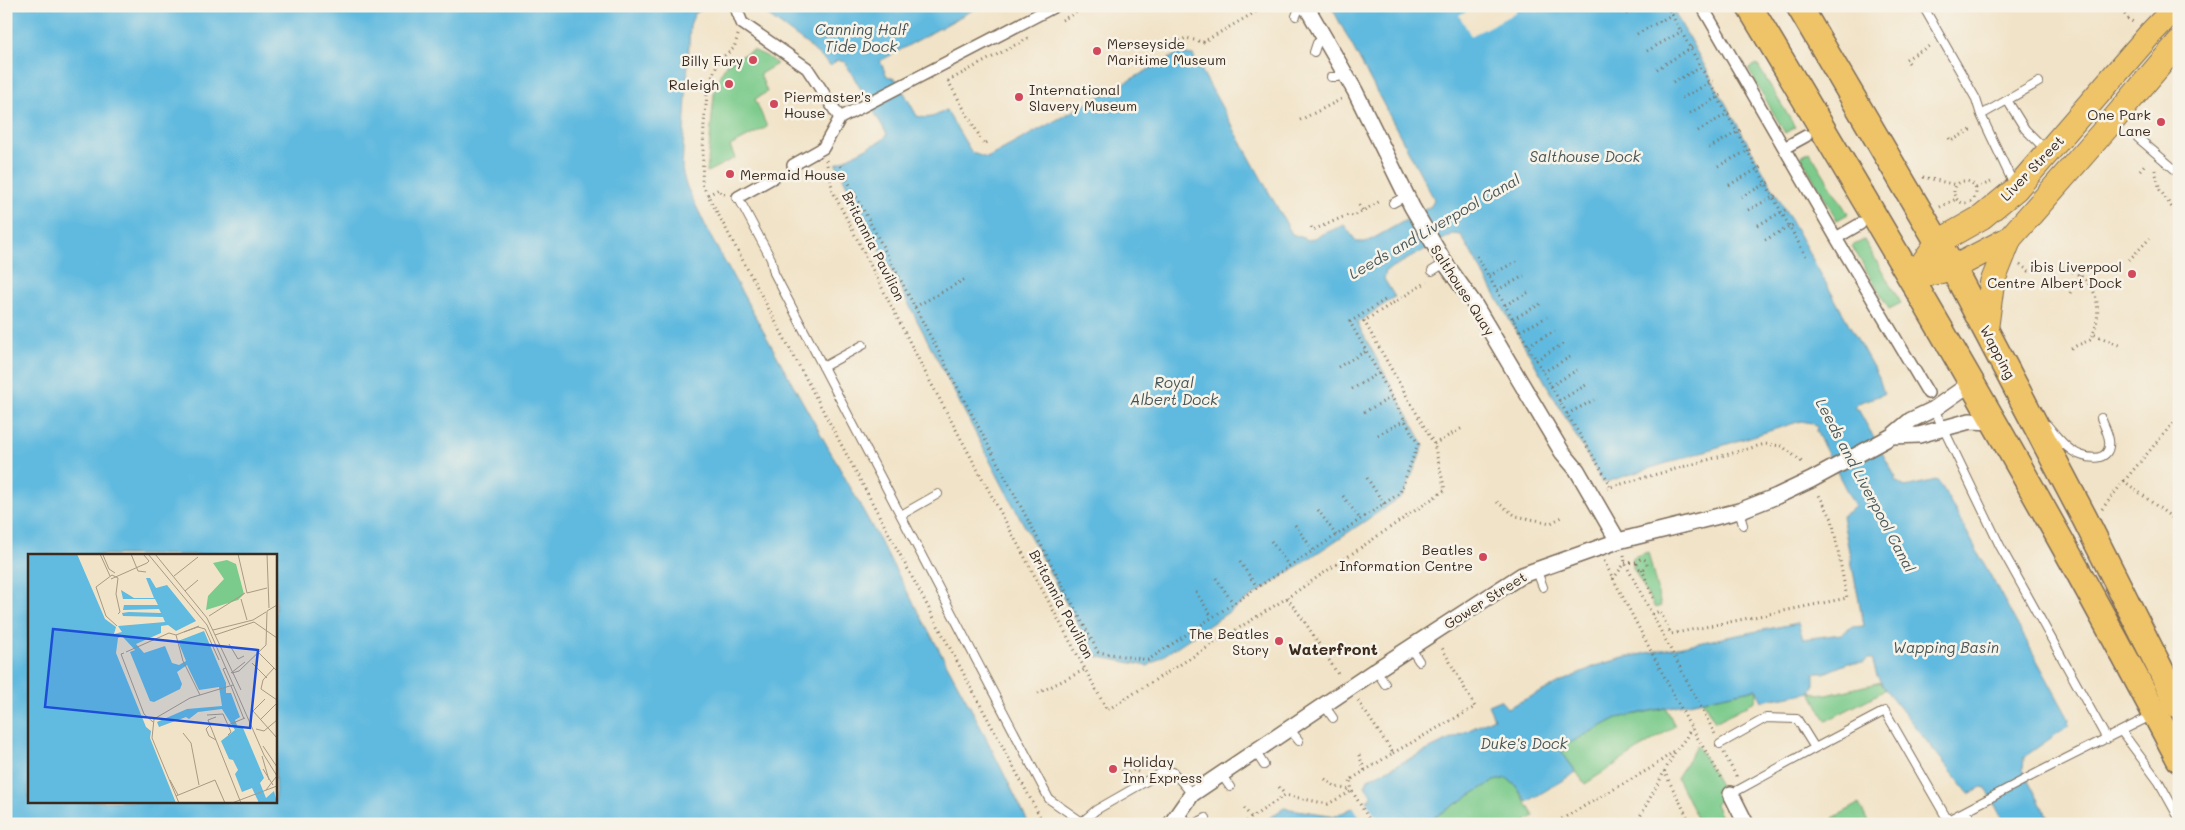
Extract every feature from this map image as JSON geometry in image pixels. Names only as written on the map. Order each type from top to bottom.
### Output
[{"type":"highway","points":[[1749,6],[1912,278],[2037,495],[2179,759]]},
{"type":"highway","name":"Wapping","points":[[1799,6],[1953,268],[2022,398],[2179,706]]},
{"type":"main road","name":"Liver Street","points":[[1912,278],[1938,242],[1982,217],[2005,185],[2049,153],[2172,9]]},
{"type":"main road","name":"Liver Street","points":[[1986,329],[1992,282],[2010,238],[2110,125],[2179,42]]},
{"type":"main road","points":[[2146,80],[2172,65],[2179,64]]},
{"type":"main road","name":"Liver Street","points":[[1912,278],[1953,268],[2010,238]]},
{"type":"street","points":[[793,165],[823,148],[845,116],[920,75],[1055,6]]},
{"type":"street","points":[[1702,6],[1928,393]]},
{"type":"street","points":[[1763,6],[1790,75]]},
{"type":"street","points":[[736,8],[742,23],[807,68],[845,116]]},
{"type":"street","name":"Salthouse Quay","points":[[1303,10],[1317,41],[1338,75],[1364,109],[1403,202],[1438,262],[1473,302],[1562,452],[1577,470],[1621,548]]},
{"type":"street","points":[[1784,148],[1806,136]]},
{"type":"street","points":[[738,198],[774,177]]},
{"type":"street","points":[[1836,238],[1860,224]]},
{"type":"street","points":[[1892,436],[1911,420],[1934,409],[1971,383]]},
{"type":"street","points":[[1892,436],[1919,435],[1970,421],[1994,422]]},
{"type":"street","name":"Gower Street","points":[[1181,809],[1221,774],[1410,647],[1522,575],[1536,569],[1741,518],[1777,496],[1892,436]]},
{"type":"street","points":[[1731,794],[1746,824]]},
{"type":"lane","points":[[1923,6],[1976,99],[2005,185]]},
{"type":"lane","points":[[1314,52],[1317,41]]},
{"type":"lane","points":[[1981,115],[2039,82]]},
{"type":"lane","points":[[2007,100],[2025,129],[2049,153]]},
{"type":"lane","points":[[2138,138],[2179,173]]},
{"type":"lane","points":[[738,198],[771,260],[774,273],[1049,799],[1084,822],[1096,810],[1164,771],[1174,772],[1181,809],[1191,824]]},
{"type":"lane","points":[[823,367],[863,345]]},
{"type":"lane","points":[[2022,398],[2070,450],[2086,458],[2099,458],[2106,452],[2110,442],[2101,418]]},
{"type":"lane","points":[[1934,409],[2000,546],[2107,739]]},
{"type":"lane","points":[[901,515],[938,494]]},
{"type":"lane","points":[[1536,569],[1543,587]]},
{"type":"lane","points":[[1410,647],[1419,661]]},
{"type":"lane","points":[[1376,670],[1385,684]]},
{"type":"lane","points":[[1324,705],[1333,718]]},
{"type":"lane","points":[[1731,794],[1885,711],[1949,822],[2041,771],[2155,714]]},
{"type":"lane","points":[[1720,744],[1766,718],[1797,719],[1815,748]]},
{"type":"lane","points":[[1289,728],[1299,741]]},
{"type":"lane","points":[[2122,732],[2159,782],[2179,818]]},
{"type":"lane","points":[[1255,751],[1264,765]]},
{"type":"lane","points":[[1221,774],[1230,787]]},
{"type":"lane","points":[[1966,811],[1973,824]]},
{"type":"lane","points":[[1195,824],[1206,818]]},
{"type":"path","points":[[1053,25],[1088,6]]},
{"type":"path","points":[[1203,42],[1266,6]]},
{"type":"path","points":[[1626,14],[1640,6]]},
{"type":"path","points":[[1667,6],[1703,66],[1807,258]]},
{"type":"path","points":[[2119,6],[2128,19],[2142,27]]},
{"type":"path","points":[[1637,34],[1675,13]]},
{"type":"path","points":[[742,23],[734,48],[719,60],[708,86],[704,124],[702,184],[1044,824]]},
{"type":"path","points":[[1646,51],[1684,30]]},
{"type":"path","points":[[948,81],[1036,34]]},
{"type":"path","points":[[1179,41],[1186,38],[1203,42],[1206,46]]},
{"type":"path","points":[[1909,64],[1906,58],[1934,44]]},
{"type":"path","points":[[1656,69],[1692,47]]},
{"type":"path","points":[[940,66],[984,144],[990,141]]},
{"type":"path","points":[[1673,82],[1703,66]]},
{"type":"path","points":[[1682,98],[1711,82]]},
{"type":"path","points":[[1690,113],[1719,96]]},
{"type":"path","points":[[1300,120],[1342,98]]},
{"type":"path","points":[[1698,131],[1729,113]]},
{"type":"path","points":[[1949,138],[1952,141],[1978,125]]},
{"type":"path","points":[[1709,148],[1739,131]]},
{"type":"path","name":"Britannia Pavilion","points":[[823,148],[833,192],[925,372],[1107,710],[1287,598],[1445,490],[1434,444]]},
{"type":"path","points":[[1718,166],[1749,150]]},
{"type":"path","points":[[2140,170],[2146,162],[2156,171],[2160,190],[2173,210]]},
{"type":"path","points":[[840,166],[1098,652],[1148,660],[1400,493],[1418,444],[1350,322],[1388,298]]},
{"type":"path","points":[[1729,184],[1761,167]]},
{"type":"path","points":[[1919,176],[1956,185],[1960,182],[1970,182],[1976,188],[1976,197],[1970,203],[1964,204],[1956,199],[1954,194],[1956,185]]},
{"type":"path","points":[[1741,196],[1767,183]]},
{"type":"path","points":[[1976,188],[2005,185]]},
{"type":"path","points":[[708,195],[719,189],[722,193]]},
{"type":"path","points":[[1311,227],[1313,230],[1348,215],[1354,216],[1388,195]]},
{"type":"path","points":[[1748,210],[1775,196]]},
{"type":"path","points":[[1937,208],[1956,199]]},
{"type":"path","points":[[1359,205],[1363,211]]},
{"type":"path","points":[[1758,225],[1783,211]]},
{"type":"path","points":[[1765,240],[1791,226]]},
{"type":"path","points":[[2129,260],[2150,238]]},
{"type":"path","points":[[1477,256],[1551,386],[1609,482],[1609,488],[1765,444],[1782,446],[1802,462]]},
{"type":"path","points":[[1488,276],[1517,261]]},
{"type":"path","points":[[2017,263],[2029,272],[2050,268],[2064,269],[2080,275],[2092,286],[2098,298],[2098,322],[2090,340],[2071,348]]},
{"type":"path","points":[[2070,293],[2085,266]]},
{"type":"path","points":[[1497,290],[1524,276]]},
{"type":"path","points":[[915,307],[967,278]]},
{"type":"path","points":[[1430,280],[1364,321],[1434,444],[1464,427]]},
{"type":"path","points":[[1505,305],[1531,291]]},
{"type":"path","points":[[1513,319],[1540,304]]},
{"type":"path","points":[[1520,331],[1547,317]]},
{"type":"path","points":[[1528,345],[1555,331]]},
{"type":"path","points":[[2093,334],[2121,346]]},
{"type":"path","points":[[1536,360],[1563,344]]},
{"type":"path","points":[[1338,366],[1366,351]]},
{"type":"path","points":[[1543,372],[1570,357]]},
{"type":"path","points":[[1551,386],[1578,370]]},
{"type":"path","points":[[1352,389],[1378,373]]},
{"type":"path","points":[[1560,400],[1586,385]]},
{"type":"path","points":[[1364,412],[1392,397]]},
{"type":"path","points":[[1568,414],[1594,400]]},
{"type":"path","points":[[2100,511],[2179,416]]},
{"type":"path","points":[[1378,435],[1405,420]]},
{"type":"path","points":[[1367,478],[1384,504]]},
{"type":"path","points":[[2124,481],[2179,523]]},
{"type":"path","points":[[1652,614],[1660,611],[1672,634],[1847,598],[1832,518],[1819,495]]},
{"type":"path","points":[[1343,496],[1360,519]]},
{"type":"path","points":[[1497,502],[1516,516],[1524,518],[1551,523],[1564,516]]},
{"type":"path","points":[[1318,510],[1336,535]]},
{"type":"path","points":[[1295,525],[1313,550]]},
{"type":"path","points":[[1271,542],[1289,566]]},
{"type":"path","points":[[1621,548],[1625,563],[1736,776],[1731,794]]},
{"type":"path","points":[[1613,579],[1625,563],[1637,562],[1641,559],[1646,561],[1646,566],[1642,569]]},
{"type":"path","points":[[1604,560],[1688,722],[1723,780]]},
{"type":"path","points":[[1240,562],[1257,588]]},
{"type":"path","points":[[1637,562],[1638,567],[1642,569],[1654,600]]},
{"type":"path","points":[[1216,578],[1233,603]]},
{"type":"path","points":[[1196,592],[1212,617]]},
{"type":"path","points":[[1287,598],[1306,622],[1339,676]]},
{"type":"path","points":[[1372,824],[1352,790],[1350,780],[1393,753],[1475,707],[1438,642]]},
{"type":"path","points":[[1038,693],[1084,670]]},
{"type":"path","points":[[1356,698],[1393,753]]},
{"type":"path","points":[[1636,824],[1676,750],[1692,727]]},
{"type":"path","points":[[1553,824],[1651,768],[1676,750]]},
{"type":"path","points":[[1360,755],[1365,771]]},
{"type":"path","points":[[1664,771],[1692,824]]},
{"type":"path","points":[[1325,779],[1336,788],[1352,790]]},
{"type":"path","points":[[1279,787],[1285,795],[1328,804],[1352,790]]},
{"type":"path","points":[[1242,824],[1285,795]]},
{"type":"path","points":[[1244,808],[1251,818]]},
{"type":"green space","points":[[753,50],[777,64],[760,74],[767,92],[755,99],[767,127],[730,146],[735,158],[707,172],[715,84],[727,63]]},
{"type":"green space","points":[[1757,64],[1795,127],[1785,133],[1748,69]]},
{"type":"green space","points":[[1810,152],[1848,214],[1837,220],[1801,157]]},
{"type":"green space","points":[[1864,240],[1901,303],[1889,309],[1852,246]]},
{"type":"green space","points":[[1648,552],[1661,606],[1655,608],[1633,568],[1633,557]]},
{"type":"green space","points":[[1881,682],[1885,689],[1882,692],[1826,721],[1811,692],[1827,695]]},
{"type":"green space","points":[[1756,689],[1755,701],[1715,722],[1702,700]]},
{"type":"green space","points":[[1666,708],[1675,726],[1585,784],[1562,752],[1562,747],[1617,718]]},
{"type":"green space","points":[[1697,745],[1721,787],[1719,793],[1720,800],[1715,804],[1724,824],[1700,824],[1677,778]]},
{"type":"green space","points":[[1507,778],[1515,785],[1534,816],[1522,824],[1423,824],[1494,781]]},
{"type":"green space","points":[[1859,804],[1869,824],[1836,824],[1833,818]]},
{"type":"water","points":[[6,6],[710,6],[695,13],[690,25],[682,170],[686,185],[712,239],[974,714],[1029,824],[6,824]]},
{"type":"water","points":[[755,6],[980,6],[880,61],[887,76],[897,80],[917,116],[932,117],[946,110],[972,153],[987,158],[1179,53],[1193,55],[1292,234],[1309,240],[1344,225],[1357,242],[1367,242],[1431,206],[1434,199],[1331,6],[1671,6],[1879,378],[1884,394],[1858,403],[1855,407],[1858,409],[1896,478],[1894,480],[1905,487],[1936,480],[1940,483],[2069,719],[2068,726],[2024,757],[2023,770],[2051,824],[2005,824],[1986,788],[1981,787],[1969,794],[1885,689],[1877,676],[1872,659],[1867,659],[1864,663],[1848,663],[1824,673],[1814,673],[1814,687],[1811,692],[1762,701],[1756,689],[1617,718],[1562,747],[1562,752],[1576,772],[1527,802],[1515,785],[1507,778],[1494,781],[1423,824],[1260,824],[1284,808],[1336,816],[1370,799],[1371,795],[1365,786],[1368,779],[1494,718],[1488,705],[1500,700],[1507,708],[1595,666],[1627,657],[1798,623],[1803,639],[1841,634],[1852,627],[1864,626],[1842,516],[1855,507],[1816,431],[1817,427],[1812,423],[1801,421],[1603,483],[1461,235],[1453,234],[1386,271],[1384,279],[1395,297],[1357,323],[1424,445],[1404,495],[1148,666],[1095,656],[1004,488],[836,164],[884,139],[887,134],[845,62],[837,60],[831,66],[808,45]]},
{"type":"pier","points":[[1475,6],[1514,6],[1517,12],[1471,36],[1459,15]]},
{"type":"pier","points":[[1365,799],[1380,824],[1364,824],[1353,806]]},
{"type":"place","name":"Merseyside Maritime Museum","points":[[1097,51]]},
{"type":"place","name":"Billy Fury","points":[[753,60]]},
{"type":"place","name":"Raleigh","points":[[729,84]]},
{"type":"place","name":"International Slavery Museum","points":[[1019,97]]},
{"type":"place","name":"Piermaster's House","points":[[774,104]]},
{"type":"place","name":"One Park Lane","points":[[2161,122]]},
{"type":"place","name":"Mermaid House","points":[[730,174]]},
{"type":"place","name":"ibis Liverpool Centre Albert Dock","points":[[2132,274]]},
{"type":"place","name":"Beatles Information Centre","points":[[1483,557]]},
{"type":"place","name":"The Beatles Story","points":[[1279,641]]},
{"type":"place","name":"Holiday Inn Express","points":[[1113,769]]},
{"type":"district","name":"Waterfront","points":[[1333,648]]},
{"type":"water label","name":"Canning Half Tide Dock","points":[[861,38]]},
{"type":"water label","name":"Salthouse Dock","points":[[1585,156]]},
{"type":"water label","name":"Leeds and Liverpool Canal","points":[[1434,226]]},
{"type":"water label","name":"Royal Albert Dock","points":[[1174,390]]},
{"type":"water label","name":"Leeds and Liverpool Canal","points":[[1866,485]]},
{"type":"water label","name":"Wapping Basin","points":[[1946,647]]},
{"type":"water label","name":"Duke's Dock","points":[[1524,743]]}]
